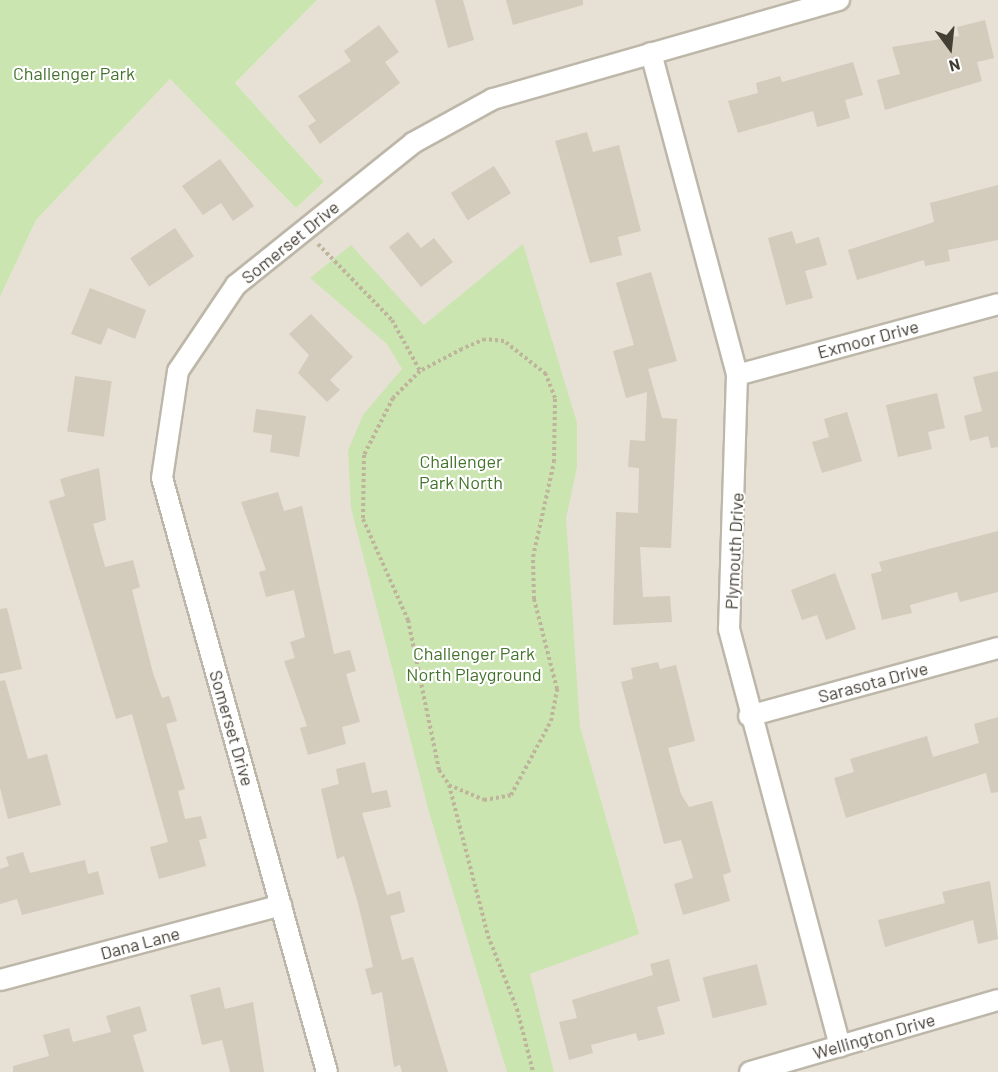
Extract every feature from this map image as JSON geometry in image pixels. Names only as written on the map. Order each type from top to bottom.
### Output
[{"type":"street","name":"Somerset Drive","points":[[327,1072],[162,478],[178,371],[236,285],[413,143],[493,99],[839,0]]},
{"type":"street","name":"Plymouth Drive","points":[[651,53],[738,375],[729,629],[749,716],[840,1046]]},
{"type":"street","name":"Exmoor Drive","points":[[738,375],[998,304]]},
{"type":"street","name":"Sarasota Drive","points":[[749,716],[998,648]]},
{"type":"street","name":"Dana Lane","points":[[0,980],[281,905]]},
{"type":"street","name":"Wellington Drive","points":[[750,1072],[998,1000]]},
{"type":"path","points":[[305,230],[392,320],[420,371]]},
{"type":"path","points":[[449,785],[484,800],[512,795],[527,775],[551,721],[557,689],[534,599],[533,557],[554,462],[555,398],[546,374],[504,341],[485,339],[420,371],[393,398],[364,455],[363,519],[408,620],[433,749],[449,785],[488,936],[517,1009],[533,1072]]},
{"type":"shaded area","points":[[317,0],[998,0],[998,1072],[0,1072],[0,297],[36,220],[170,79],[296,208],[324,182],[235,83]]},
{"type":"green space","name":"Challenger Park","points":[[0,0],[317,0],[235,83],[324,182],[296,208],[170,79],[36,220],[0,297]]},
{"type":"green space","name":"Challenger Park North","points":[[523,244],[577,423],[577,467],[566,518],[580,727],[639,934],[530,974],[554,1072],[507,1072],[429,812],[351,508],[348,451],[363,415],[402,369],[387,344],[310,278],[351,245],[424,325]]},
{"type":"building","points":[[435,0],[463,0],[474,40],[448,48]]},
{"type":"building","points":[[506,0],[583,0],[583,5],[513,25]]},
{"type":"building","points":[[985,20],[994,58],[977,62],[982,81],[885,110],[877,80],[900,74],[892,47],[959,36],[957,27]]},
{"type":"building","points":[[379,25],[399,52],[385,62],[400,83],[320,144],[308,126],[316,121],[298,96],[351,61],[344,51]]},
{"type":"building","points":[[853,62],[863,95],[845,100],[850,118],[817,127],[813,111],[738,133],[728,101],[758,93],[756,83],[780,76],[782,82]]},
{"type":"building","points":[[587,132],[593,152],[619,145],[641,231],[618,237],[622,255],[590,263],[555,141]]},
{"type":"building","points":[[220,159],[254,206],[233,221],[221,203],[203,215],[182,186]]},
{"type":"building","points":[[494,166],[511,193],[468,220],[451,193]]},
{"type":"building","points":[[998,185],[998,240],[948,250],[950,261],[925,266],[924,260],[857,280],[848,250],[934,222],[930,203]]},
{"type":"building","points":[[175,228],[194,256],[149,286],[130,258]]},
{"type":"building","points":[[792,231],[796,244],[819,237],[827,265],[805,271],[813,298],[786,305],[768,238]]},
{"type":"building","points":[[408,232],[421,248],[434,238],[453,262],[421,287],[389,247]]},
{"type":"building","points":[[651,272],[677,361],[648,369],[662,418],[677,419],[671,548],[640,547],[643,597],[670,596],[672,622],[613,625],[616,512],[638,513],[639,468],[628,467],[630,440],[645,441],[647,392],[626,398],[613,351],[634,345],[616,283]]},
{"type":"building","points":[[90,288],[146,310],[135,339],[108,328],[101,345],[71,334]]},
{"type":"building","points":[[311,314],[353,357],[330,380],[340,390],[327,402],[298,373],[309,355],[289,334]]},
{"type":"building","points":[[998,371],[998,447],[991,448],[988,436],[970,441],[964,416],[982,411],[973,377]]},
{"type":"building","points":[[75,376],[112,381],[104,437],[67,431]]},
{"type":"building","points":[[937,393],[945,428],[928,432],[932,449],[898,457],[886,405]]},
{"type":"building","points":[[256,409],[306,416],[299,457],[270,452],[272,435],[253,432]]},
{"type":"building","points":[[847,412],[862,461],[822,473],[812,442],[829,437],[824,419]]},
{"type":"building","points":[[99,468],[106,520],[93,524],[105,567],[133,560],[140,587],[132,590],[153,673],[162,698],[169,696],[177,721],[166,724],[185,789],[178,791],[185,819],[201,816],[207,838],[199,840],[206,866],[159,879],[150,847],[168,842],[132,714],[116,719],[49,501],[65,496],[60,479]]},
{"type":"building","points":[[278,492],[284,511],[302,506],[334,654],[350,650],[356,671],[346,674],[360,722],[342,727],[346,744],[308,755],[300,728],[307,726],[284,661],[295,658],[290,642],[305,637],[294,590],[266,597],[259,572],[266,570],[241,502]]},
{"type":"building","points":[[998,531],[998,592],[960,602],[957,592],[910,605],[912,613],[882,620],[871,574],[882,571],[879,562]]},
{"type":"building","points":[[835,573],[856,629],[826,640],[817,615],[802,620],[791,590]]},
{"type":"building","points":[[7,608],[22,669],[0,674],[0,609]]},
{"type":"building","points":[[658,662],[660,669],[676,665],[695,741],[668,748],[681,794],[689,807],[712,801],[731,872],[723,875],[730,901],[683,915],[674,884],[693,878],[681,840],[664,844],[621,682],[633,679],[631,668]]},
{"type":"building","points":[[5,680],[28,759],[47,754],[61,805],[8,819],[0,788],[0,681]]},
{"type":"building","points":[[998,717],[998,792],[991,793],[986,773],[846,818],[834,778],[854,772],[850,759],[927,736],[933,757],[979,743],[974,724]]},
{"type":"building","points":[[365,762],[372,793],[387,790],[391,807],[362,813],[387,895],[400,891],[405,912],[390,916],[402,960],[413,957],[448,1072],[402,1072],[400,1065],[394,1067],[382,992],[372,995],[365,969],[373,967],[358,903],[344,856],[337,859],[321,789],[339,784],[336,769]]},
{"type":"building","points":[[23,852],[30,873],[85,860],[88,874],[98,871],[104,894],[22,915],[17,899],[0,904],[0,869],[9,866],[6,857]]},
{"type":"building","points":[[990,881],[998,939],[978,944],[973,920],[885,947],[878,920],[945,903],[942,892]]},
{"type":"building","points":[[669,959],[680,1001],[657,1007],[665,1034],[638,1041],[636,1033],[591,1045],[593,1053],[569,1060],[559,1022],[577,1018],[572,1000],[653,975],[650,964]]},
{"type":"building","points":[[757,964],[767,1005],[713,1018],[703,978]]},
{"type":"building","points":[[220,987],[225,1009],[253,1002],[264,1072],[230,1072],[222,1040],[202,1045],[190,995]]},
{"type":"building","points":[[140,1006],[147,1031],[133,1035],[144,1072],[13,1072],[13,1066],[49,1056],[43,1035],[69,1028],[73,1042],[111,1032],[106,1016]]},
{"type":"park label","name":"Challenger Park North Playground","points":[[474,664]]}]
